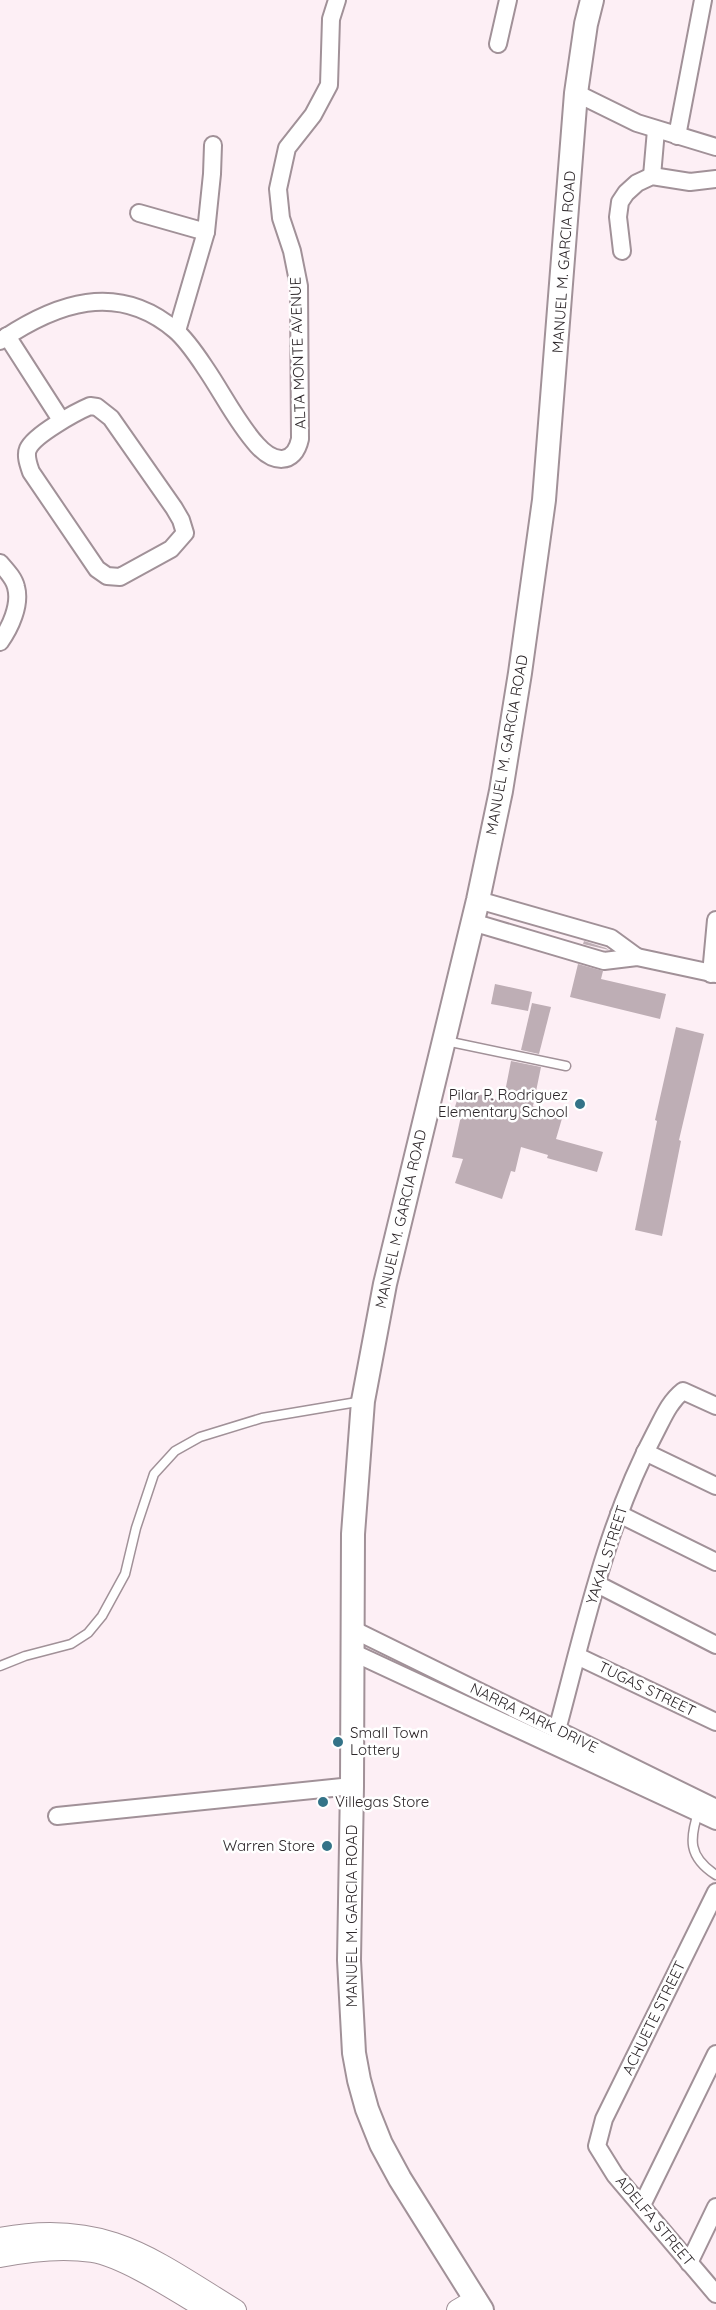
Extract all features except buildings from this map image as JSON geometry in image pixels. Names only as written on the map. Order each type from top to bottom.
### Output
[{"type":"main road","name":"MANUEL M. GARCIA ROAD","points":[[472,2306],[441,2246],[390,2161],[367,2109],[354,2053],[349,1960],[353,1534],[363,1401],[385,1284],[478,900],[501,791],[544,500],[576,93],[586,24],[592,0]]},
{"type":"street","name":"ALTA MONTE AVENUE","points":[[4,339],[51,312],[82,303],[101,300],[126,304],[154,315],[177,331],[206,369],[257,445],[277,459],[287,459],[293,455],[300,439],[298,286],[292,251],[281,218],[278,189],[288,148],[313,115],[329,85],[331,19],[337,0]]},
{"type":"street","points":[[498,44],[508,0]]},
{"type":"street","points":[[677,136],[703,0]]},
{"type":"street","points":[[576,93],[656,130],[716,147]]},
{"type":"street","points":[[652,176],[656,130]]},
{"type":"street","points":[[177,331],[206,232],[213,174],[213,146]]},
{"type":"street","points":[[622,251],[618,217],[620,202],[637,183],[652,176],[690,182],[716,179]]},
{"type":"street","points":[[139,213],[206,232]]},
{"type":"street","points":[[4,339],[61,420]]},
{"type":"street","points":[[90,406],[98,407],[111,418],[181,520],[185,533],[179,542],[171,549],[120,577],[107,576],[97,569],[31,472],[27,461],[28,450],[33,443],[61,420],[90,406]]},
{"type":"street","points":[[0,563],[16,588],[15,609],[10,629],[0,642]]},
{"type":"street","points":[[478,900],[611,938],[637,957]]},
{"type":"street","points":[[472,922],[604,961],[637,957],[714,974],[716,920]]},
{"type":"street","name":"YAKAL STREET","points":[[557,1730],[597,1584],[619,1514],[645,1452],[672,1401],[683,1391],[716,1406]]},
{"type":"street","points":[[645,1452],[716,1486]]},
{"type":"street","points":[[619,1514],[716,1562]]},
{"type":"street","points":[[597,1584],[716,1645]]},
{"type":"street","name":"NARRA PARK DRIVE","points":[[352,1629],[557,1730],[705,1807],[716,1821]]},
{"type":"street","name":"NARRA PARK DRIVE","points":[[352,1652],[705,1807]]},
{"type":"street","name":"TUGAS STREET","points":[[577,1656],[716,1722]]},
{"type":"street","points":[[57,1816],[352,1786]]},
{"type":"street","name":"ACHUETE STREET","points":[[597,2146],[604,2119],[716,1892]]},
{"type":"street","points":[[642,2205],[716,2054]]},
{"type":"street","name":"ADELFA STREET","points":[[597,2146],[615,2175],[716,2294]]},
{"type":"street","points":[[689,2263],[716,2207]]},
{"type":"street","points":[[0,2238],[66,2233],[96,2236],[120,2243],[148,2256],[236,2310]]},
{"type":"street","points":[[0,2257],[49,2249],[92,2252],[113,2258],[207,2310]]},
{"type":"lane","points":[[443,1040],[566,1066]]},
{"type":"lane","points":[[0,1666],[24,1656],[71,1644],[88,1633],[95,1625],[125,1574],[136,1528],[154,1474],[176,1451],[200,1437],[262,1418],[363,1401]]},
{"type":"lane","points":[[705,1807],[692,1835],[692,1847],[699,1863],[716,1875]]},
{"type":"place","name":"Pilar P. Rodriguez Elementary School","points":[[580,1104]]},
{"type":"place","name":"Small Town Lottery","points":[[338,1742]]},
{"type":"place","name":"Villegas Store","points":[[323,1802]]},
{"type":"place","name":"Warren Store","points":[[327,1846]]}]
